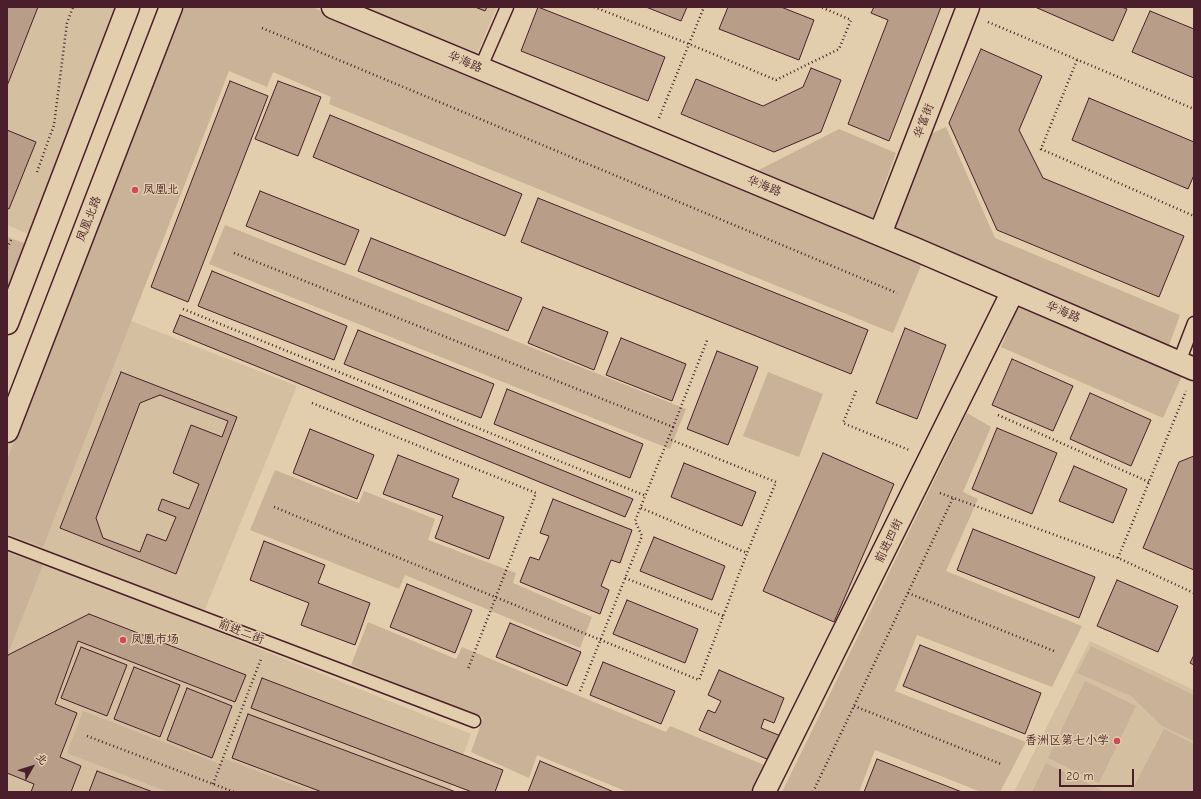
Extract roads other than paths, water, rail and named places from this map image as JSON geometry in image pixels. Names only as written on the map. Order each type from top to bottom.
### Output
[{"type":"street","points":[[7,323],[128,7]]},
{"type":"street","name":"凤凰北路","points":[[7,431],[171,7]]},
{"type":"street","name":"华海路","points":[[333,7],[880,234],[1013,291],[1187,372]]},
{"type":"street","name":"华富街","points":[[880,234],[967,10]]},
{"type":"street","name":"前进四街","points":[[764,792],[1013,291]]},
{"type":"lane","points":[[480,68],[507,7]]},
{"type":"lane","points":[[1187,372],[1194,323]]},
{"type":"lane","name":"前进二街","points":[[7,543],[474,721]]},
{"type":"place","name":"凤凰北","points":[[135,190]]},
{"type":"place","name":"凤凰市场","points":[[123,640]]},
{"type":"place","name":"香洲区第七小学","points":[[1117,741]]}]
